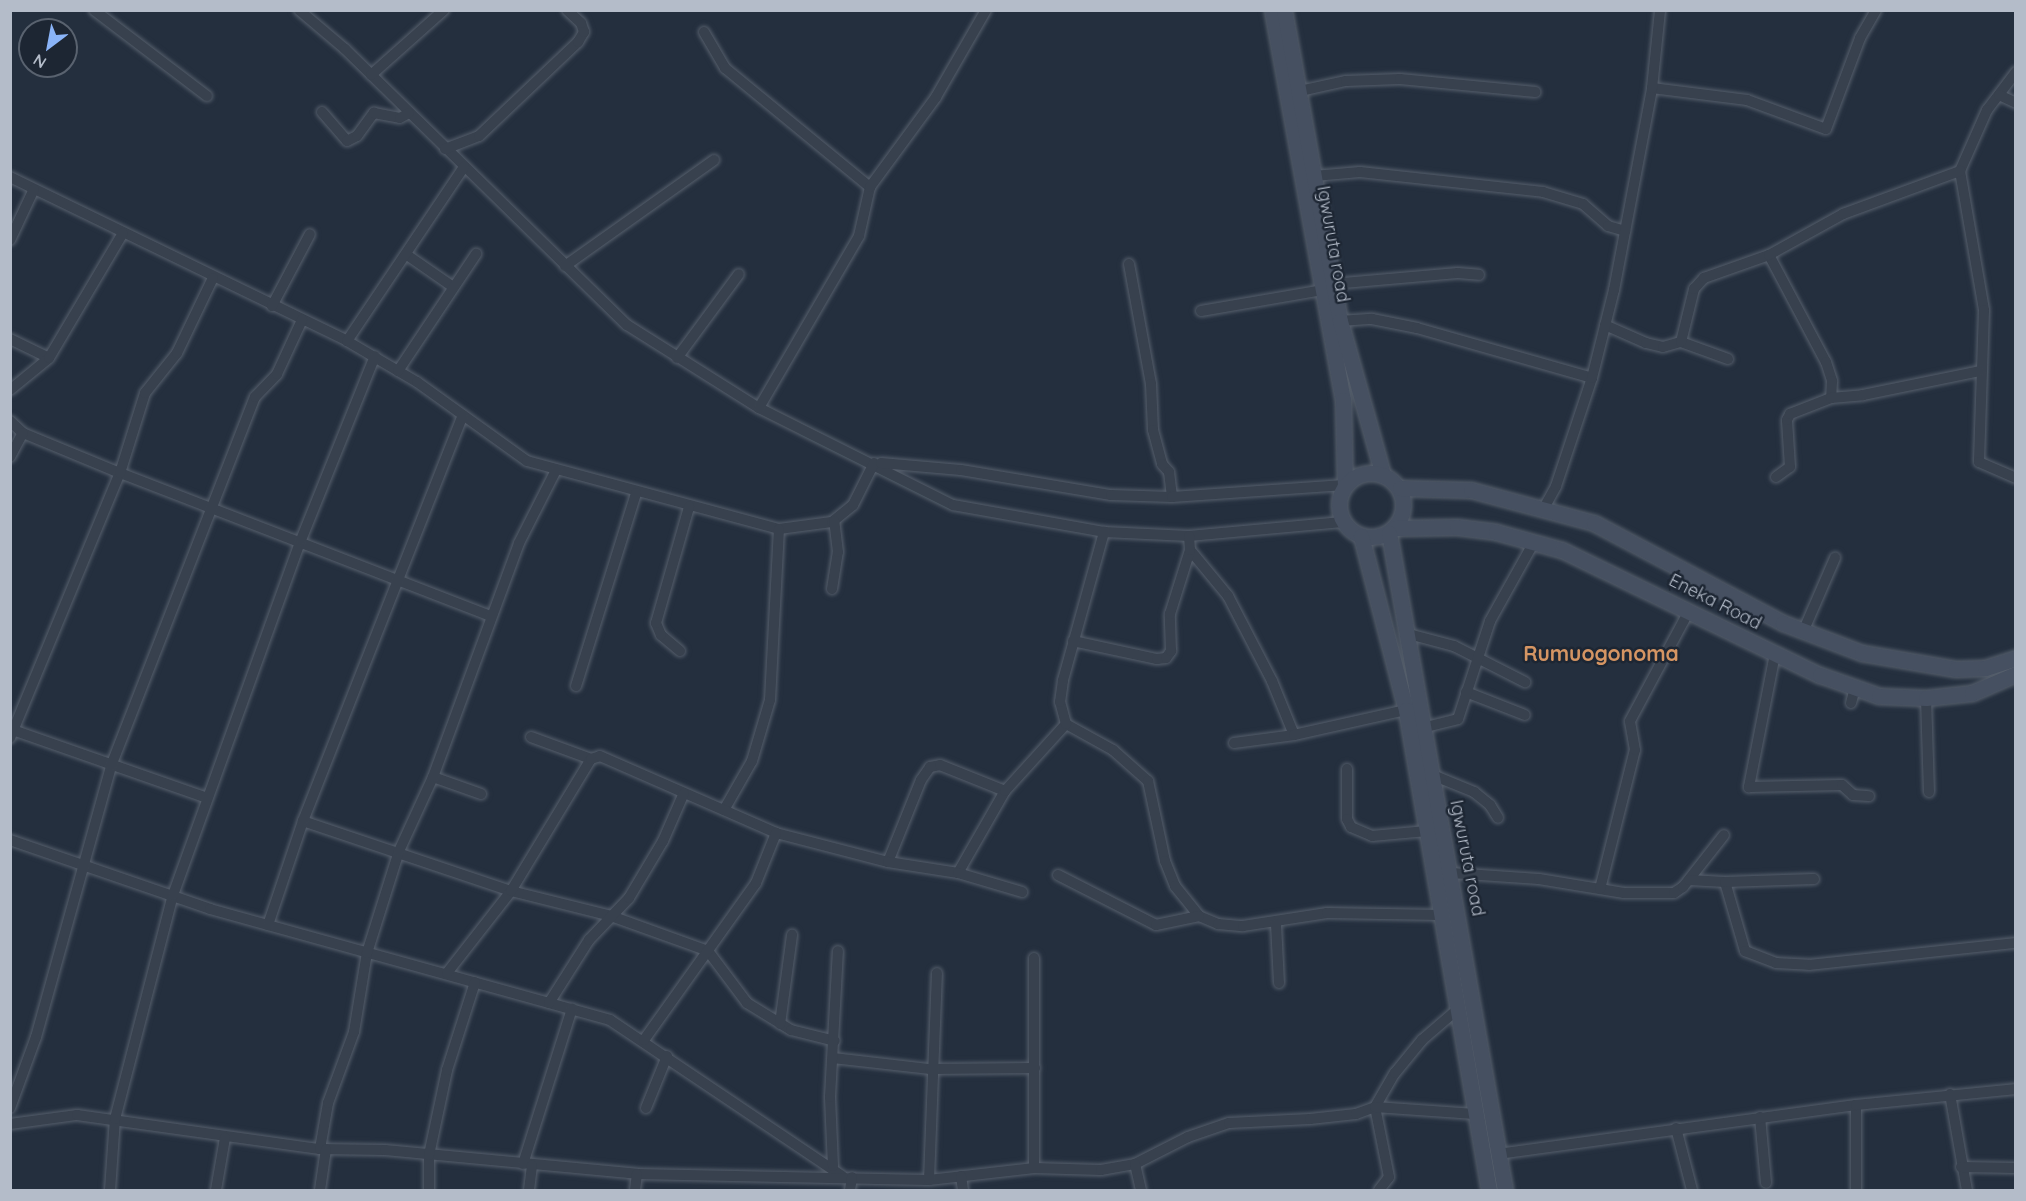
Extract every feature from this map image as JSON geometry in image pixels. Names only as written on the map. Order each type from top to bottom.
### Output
[{"type":"main road","name":"Igwuruta road","points":[[1272,10],[1327,287],[1340,321],[1383,475]]},
{"type":"main road","name":"Igwuruta road","points":[[1284,10],[1314,176],[1343,400],[1345,485]]},
{"type":"main road","points":[[1362,474],[1383,475],[1400,488],[1402,515],[1392,530],[1379,537],[1361,536],[1342,522],[1338,508],[1345,485],[1362,474]]},
{"type":"main road","name":"Eneka Road","points":[[1400,488],[1471,490],[1594,523],[1803,632],[1862,653],[1956,669],[1985,669],[2016,658]]},
{"type":"main road","name":"Eneka Road","points":[[1392,530],[1457,527],[1534,542],[1585,558],[1776,654],[1879,696],[1926,698],[1972,693],[2016,674]]},
{"type":"main road","name":"Igwuruta road","points":[[1392,530],[1405,633],[1430,774],[1451,873],[1505,1191]]},
{"type":"main road","name":"Igwuruta road","points":[[1361,536],[1406,710],[1489,1191]]},
{"type":"street","points":[[94,10],[207,96]]},
{"type":"street","points":[[299,10],[371,75],[627,325],[759,408],[874,463],[953,506],[1104,532],[1189,536],[1342,522]]},
{"type":"street","points":[[371,75],[444,10]]},
{"type":"street","points":[[445,149],[479,136],[578,42],[584,32],[581,23],[567,10]]},
{"type":"street","points":[[759,408],[859,236],[870,187],[936,97],[986,10]]},
{"type":"street","points":[[1544,508],[1556,486],[1592,378],[1605,324],[1652,88],[1660,10]]},
{"type":"street","points":[[1652,88],[1747,100],[1826,129],[1860,38],[1876,10]]},
{"type":"street","points":[[704,32],[725,68],[870,187]]},
{"type":"street","points":[[2016,72],[1975,132],[1960,171],[1984,310],[1980,370],[1979,462],[2016,478]]},
{"type":"street","points":[[1300,91],[1346,81],[1400,79],[1535,92]]},
{"type":"street","points":[[1999,95],[2016,104]]},
{"type":"street","points":[[322,112],[347,141],[357,136],[360,127],[374,114],[400,118],[409,113]]},
{"type":"street","points":[[565,266],[714,160]]},
{"type":"street","points":[[347,341],[407,255],[464,167]]},
{"type":"street","points":[[1681,342],[1694,289],[1704,278],[1769,255],[1843,214],[1960,171]]},
{"type":"street","points":[[1314,176],[1360,172],[1543,192],[1583,204],[1608,226],[1625,231]]},
{"type":"street","points":[[10,177],[375,356],[527,461],[636,493],[779,529],[834,521],[853,505],[874,463]]},
{"type":"street","points":[[10,240],[34,189]]},
{"type":"street","points":[[10,390],[49,358],[123,233]]},
{"type":"street","points":[[272,306],[310,234]]},
{"type":"street","points":[[398,371],[476,254]]},
{"type":"street","points":[[407,255],[453,287]]},
{"type":"street","points":[[1769,255],[1826,362],[1832,381],[1831,398]]},
{"type":"street","points":[[1129,264],[1151,384],[1153,430],[1162,464],[1169,472],[1172,497]]},
{"type":"street","points":[[1201,311],[1327,287],[1458,273],[1479,275]]},
{"type":"street","points":[[677,358],[739,274]]},
{"type":"street","points":[[207,798],[11,732],[120,473],[145,393],[177,353],[213,278]]},
{"type":"street","points":[[1340,321],[1372,319],[1417,328],[1592,378]]},
{"type":"street","points":[[10,1108],[36,1037],[81,863],[111,766],[255,397],[277,374],[302,320]]},
{"type":"street","points":[[1605,324],[1646,343],[1663,347],[1681,342],[1728,359]]},
{"type":"street","points":[[10,339],[49,358]]},
{"type":"street","points":[[110,1191],[115,1119],[173,895],[301,540],[375,356]]},
{"type":"street","points":[[1776,477],[1790,467],[1787,420],[1790,414],[1831,398],[1863,395],[1980,370]]},
{"type":"street","points":[[268,925],[303,821],[463,415]]},
{"type":"street","points":[[10,421],[23,432],[120,473],[210,509],[301,540],[491,616]]},
{"type":"street","points":[[10,457],[23,432]]},
{"type":"street","points":[[874,463],[961,470],[1111,495],[1172,497],[1345,485]]},
{"type":"street","points":[[321,1191],[328,1104],[354,1032],[367,953],[399,851],[433,777],[519,543],[556,470]]},
{"type":"street","points":[[576,686],[636,493]]},
{"type":"street","points":[[680,651],[661,635],[656,623],[689,507]]},
{"type":"street","points":[[832,589],[838,552],[834,521]]},
{"type":"street","points":[[724,810],[752,761],[770,700],[779,529]]},
{"type":"street","points":[[1104,532],[1073,641],[1060,702],[1066,724],[1113,750],[1148,781],[1166,861],[1175,886],[1199,916],[1218,924],[1276,924],[1327,913],[1441,915]]},
{"type":"street","points":[[1073,641],[1157,659],[1166,658],[1171,651],[1170,614],[1190,550],[1189,536]]},
{"type":"street","points":[[1422,728],[1455,723],[1476,656],[1490,621],[1534,542]]},
{"type":"street","points":[[1190,550],[1228,596],[1272,681],[1294,735]]},
{"type":"street","points":[[1803,632],[1835,558]]},
{"type":"street","points":[[1600,889],[1635,750],[1630,721],[1689,611]]},
{"type":"street","points":[[1405,633],[1454,646],[1525,682]]},
{"type":"street","points":[[1776,654],[1749,787],[1842,785],[1853,795],[1869,796]]},
{"type":"street","points":[[1851,703],[1855,688]]},
{"type":"street","points":[[1466,692],[1525,715]]},
{"type":"street","points":[[1926,698],[1931,749],[1929,792]]},
{"type":"street","points":[[1234,743],[1294,735],[1406,710]]},
{"type":"street","points":[[958,873],[1005,791],[1066,724]]},
{"type":"street","points":[[531,737],[591,759],[600,756],[776,833],[888,862],[958,873],[1022,892]]},
{"type":"street","points":[[447,973],[511,891],[591,759]]},
{"type":"street","points":[[888,862],[930,767],[940,765],[1005,791]]},
{"type":"street","points":[[1347,769],[1347,819],[1351,827],[1372,836],[1427,831]]},
{"type":"street","points":[[1430,774],[1474,792],[1490,804],[1498,818]]},
{"type":"street","points":[[433,777],[481,794]]},
{"type":"street","points":[[549,1003],[589,940],[629,898],[647,868],[684,793]]},
{"type":"street","points":[[303,821],[399,851],[511,891],[611,916],[708,951],[747,1003],[780,1024],[835,1041]]},
{"type":"street","points":[[644,1040],[756,883],[776,833]]},
{"type":"street","points":[[1451,873],[1539,879],[1600,889],[1674,893],[1689,880],[1724,835]]},
{"type":"street","points":[[10,840],[268,925],[610,1020],[644,1040],[795,1147],[833,1166],[847,1176],[850,1191]]},
{"type":"street","points":[[1058,875],[1156,926],[1199,916]]},
{"type":"street","points":[[1689,880],[1725,882],[1814,879]]},
{"type":"street","points":[[1725,882],[1745,951],[1776,963],[1809,964],[2016,943]]},
{"type":"street","points":[[1276,924],[1280,983]]},
{"type":"street","points":[[780,1024],[792,934]]},
{"type":"street","points":[[833,1166],[830,1097],[835,1041],[838,951]]},
{"type":"street","points":[[1034,958],[1034,1168]]},
{"type":"street","points":[[929,1180],[930,1069],[937,973]]},
{"type":"street","points":[[429,1191],[429,1155],[447,1070],[475,982]]},
{"type":"street","points":[[1379,1191],[1389,1177],[1375,1107],[1395,1073],[1422,1040],[1459,1008]]},
{"type":"street","points":[[529,1191],[527,1165],[572,1009]]},
{"type":"street","points":[[646,1108],[667,1056]]},
{"type":"street","points":[[834,1058],[930,1069],[1035,1068]]},
{"type":"street","points":[[1498,1154],[1760,1117],[1950,1094],[2016,1089]]},
{"type":"street","points":[[1950,1094],[1967,1191]]},
{"type":"street","points":[[1856,1105],[1856,1191]]},
{"type":"street","points":[[10,1124],[56,1115],[115,1119],[225,1138],[323,1149],[429,1155],[637,1174],[748,1179],[847,1176],[929,1180],[1034,1168],[1080,1171],[1135,1164],[1188,1137],[1229,1124],[1333,1116],[1375,1107],[1475,1114]]},
{"type":"street","points":[[1760,1117],[1766,1183]]},
{"type":"street","points":[[1676,1128],[1692,1191]]},
{"type":"street","points":[[216,1191],[225,1138]]},
{"type":"street","points":[[1135,1164],[1141,1191]]},
{"type":"street","points":[[1961,1167],[2016,1168]]},
{"type":"street","points":[[635,1191],[637,1174]]},
{"type":"street","points":[[961,1176],[963,1191]]},
{"type":"street","points":[[745,1191],[748,1179]]},
{"type":"district","name":"Rumuogonoma","points":[[1601,653]]}]
